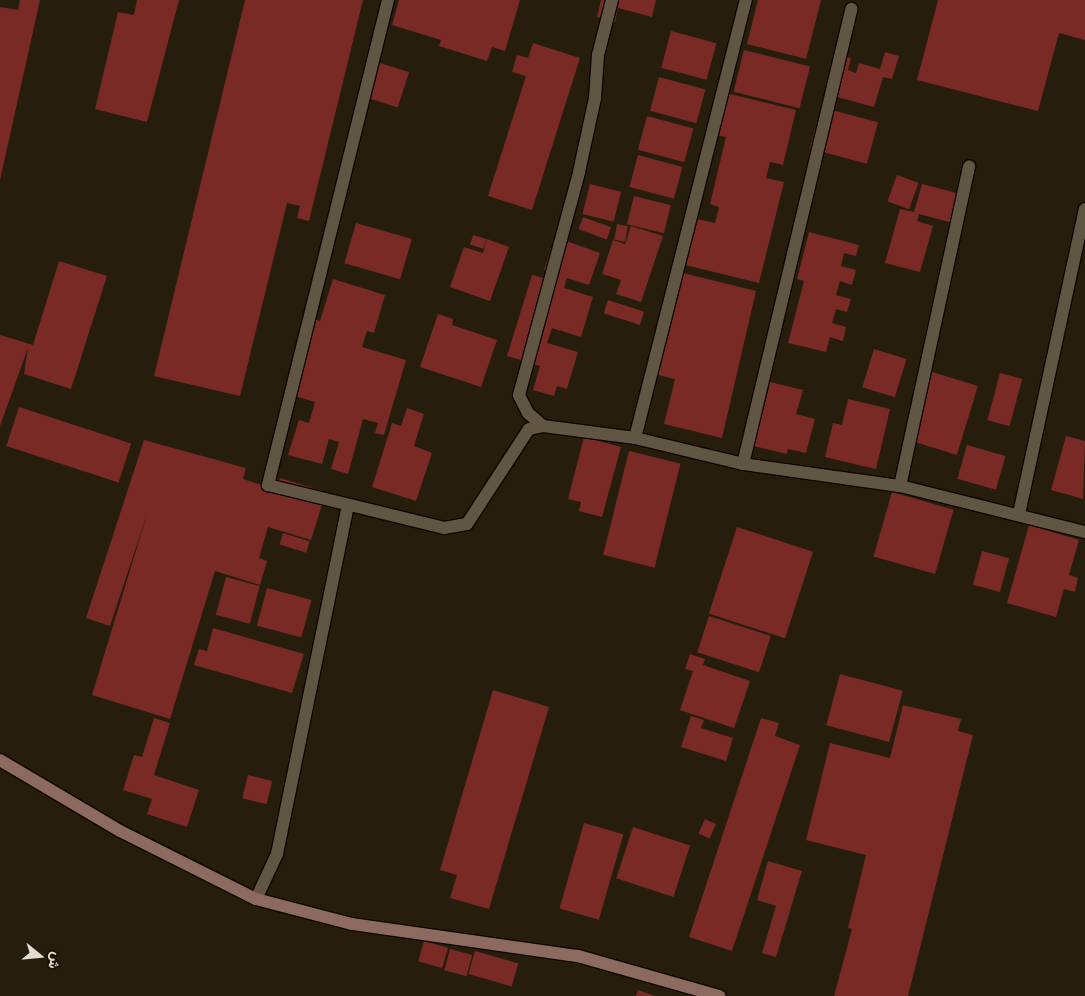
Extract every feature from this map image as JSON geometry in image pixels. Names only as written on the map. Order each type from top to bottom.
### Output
[{"type":"street","points":[[388,0],[268,485],[444,528],[467,524],[529,429],[543,426],[635,438],[743,464],[900,486],[1019,514],[1085,532]]},
{"type":"street","points":[[543,426],[528,413],[519,395],[579,172],[595,98],[598,55],[612,0]]},
{"type":"street","points":[[635,438],[746,0]]},
{"type":"street","points":[[743,464],[851,9]]},
{"type":"street","points":[[900,486],[969,166]]},
{"type":"street","points":[[1019,514],[1085,209]]},
{"type":"street","points":[[256,899],[277,854],[348,505]]},
{"type":"street","points":[[0,760],[120,831],[256,899],[352,924],[578,956],[719,996]]},
{"type":"building","points":[[20,0],[40,0],[0,180],[0,7],[18,10]]},
{"type":"building","points":[[137,0],[179,0],[147,122],[95,109],[118,12],[134,15]]},
{"type":"building","points":[[245,0],[363,0],[309,221],[297,218],[300,206],[287,203],[240,396],[154,376]]},
{"type":"building","points":[[399,0],[520,0],[505,51],[492,47],[487,61],[439,46],[441,40],[392,25]]},
{"type":"building","points":[[601,0],[656,0],[652,17],[618,8],[615,22],[597,17]]},
{"type":"building","points":[[758,0],[821,0],[806,59],[747,44]]},
{"type":"building","points":[[938,0],[1085,0],[1085,40],[1059,33],[1038,111],[917,80]]},
{"type":"building","points":[[671,31],[716,43],[707,80],[661,68]]},
{"type":"building","points":[[533,43],[580,58],[532,210],[488,196],[526,76],[512,72],[517,55],[528,58]]},
{"type":"building","points":[[744,50],[810,66],[800,108],[734,92]]},
{"type":"building","points":[[885,52],[899,56],[892,79],[883,77],[874,107],[830,95],[841,56],[851,58],[848,70],[856,73],[859,63],[880,69]]},
{"type":"building","points":[[371,60],[409,72],[398,108],[360,95]]},
{"type":"building","points":[[659,77],[705,89],[696,123],[650,111]]},
{"type":"building","points":[[722,92],[796,110],[783,165],[770,162],[766,178],[784,182],[759,283],[677,263],[689,217],[715,223],[719,207],[710,204],[726,137],[712,134]]},
{"type":"building","points":[[821,107],[878,122],[867,164],[810,149]]},
{"type":"building","points":[[647,116],[693,128],[684,162],[638,150]]},
{"type":"building","points":[[638,155],[682,167],[674,199],[629,187]]},
{"type":"building","points":[[897,175],[919,183],[909,209],[887,201]]},
{"type":"building","points":[[590,184],[621,192],[614,222],[583,214]]},
{"type":"building","points":[[922,184],[960,194],[953,223],[919,214],[917,221],[933,226],[920,272],[885,263],[900,209],[914,212]]},
{"type":"building","points":[[634,196],[671,205],[664,233],[627,224]]},
{"type":"building","points":[[583,217],[611,227],[607,239],[579,229]]},
{"type":"building","points":[[356,223],[412,239],[400,279],[344,263]]},
{"type":"building","points":[[617,224],[628,226],[625,242],[614,240]]},
{"type":"building","points":[[631,226],[663,236],[641,302],[616,294],[621,280],[602,274],[613,240],[625,244]]},
{"type":"building","points":[[809,232],[859,245],[856,256],[844,253],[841,266],[856,270],[852,285],[840,281],[836,295],[851,299],[847,312],[836,309],[832,323],[846,327],[843,341],[830,337],[826,352],[788,343],[804,281],[797,279]]},
{"type":"building","points":[[473,235],[486,239],[483,249],[470,245]]},
{"type":"building","points":[[555,237],[600,253],[589,285],[567,278],[564,288],[593,297],[581,337],[552,328],[547,343],[578,352],[567,389],[557,386],[554,396],[533,390],[540,366],[507,356],[532,275],[550,280],[552,273],[544,270]]},
{"type":"building","points":[[487,239],[509,247],[490,301],[450,287],[464,247],[483,253]]},
{"type":"building","points":[[59,261],[107,276],[71,389],[24,374],[28,348],[0,426],[0,335],[33,345]]},
{"type":"building","points":[[675,271],[756,291],[722,438],[664,424],[675,379],[651,373]]},
{"type":"building","points":[[333,279],[385,295],[374,333],[367,331],[362,347],[406,360],[384,435],[375,433],[378,423],[363,419],[348,474],[331,469],[339,442],[329,439],[322,464],[288,455],[299,420],[309,423],[315,402],[291,395],[314,319],[320,321]]},
{"type":"building","points":[[608,300],[644,312],[640,325],[604,313]]},
{"type":"building","points":[[438,314],[453,319],[452,325],[497,340],[481,387],[420,367]]},
{"type":"building","points":[[874,349],[907,359],[895,397],[862,387]]},
{"type":"building","points":[[932,372],[978,386],[957,455],[911,441]]},
{"type":"building","points":[[1000,373],[1022,379],[1010,426],[987,420]]},
{"type":"building","points":[[770,382],[803,390],[796,414],[815,419],[806,453],[788,449],[787,454],[742,443],[754,395],[766,398]]},
{"type":"building","points":[[848,399],[890,409],[876,469],[825,457],[833,423],[842,425]]},
{"type":"building","points":[[19,407],[131,443],[119,482],[6,446]]},
{"type":"building","points":[[407,408],[424,414],[414,446],[432,453],[416,501],[372,487],[392,423],[401,426]]},
{"type":"building","points":[[1066,436],[1085,441],[1083,499],[1051,490]]},
{"type":"building","points":[[584,437],[621,447],[602,517],[579,511],[581,502],[568,499]]},
{"type":"building","points":[[144,440],[246,468],[243,479],[277,490],[280,478],[326,492],[311,540],[268,527],[259,558],[267,561],[260,585],[215,571],[170,719],[92,695],[148,511],[110,626],[86,618]]},
{"type":"building","points":[[967,445],[1005,456],[996,490],[957,479]]},
{"type":"building","points":[[629,451],[680,464],[655,568],[603,555]]},
{"type":"building","points":[[892,492],[954,510],[935,574],[874,556]]},
{"type":"building","points":[[1029,525],[1079,540],[1069,575],[1078,578],[1075,592],[1064,589],[1056,617],[1007,603]]},
{"type":"building","points":[[737,527],[813,552],[785,638],[709,614]]},
{"type":"building","points":[[283,533],[310,541],[306,553],[279,544]]},
{"type":"building","points":[[982,551],[1009,558],[1000,592],[973,585]]},
{"type":"building","points":[[226,577],[260,586],[250,624],[216,615]]},
{"type":"building","points":[[267,588],[311,600],[301,638],[257,626]]},
{"type":"building","points":[[709,616],[771,636],[759,672],[697,652]]},
{"type":"building","points":[[213,628],[304,654],[292,693],[194,665],[199,649],[207,651]]},
{"type":"building","points":[[690,654],[705,659],[703,665],[750,681],[734,728],[680,710],[693,671],[685,669]]},
{"type":"building","points":[[840,674],[903,691],[889,742],[826,725]]},
{"type":"building","points":[[493,690],[549,707],[489,909],[450,898],[457,875],[440,870]]},
{"type":"building","points":[[903,705],[961,719],[958,731],[973,735],[908,996],[834,996],[852,929],[848,928],[866,855],[806,840],[830,743],[890,758]]},
{"type":"building","points":[[691,716],[704,720],[701,728],[733,738],[726,761],[681,747]]},
{"type":"building","points":[[154,718],[170,723],[154,775],[199,790],[187,827],[147,814],[152,799],[123,790],[134,755],[142,757]]},
{"type":"building","points":[[761,718],[779,723],[775,736],[800,745],[732,951],[689,937]]},
{"type":"building","points":[[248,775],[272,781],[266,804],[242,798]]},
{"type":"building","points":[[705,819],[716,824],[709,838],[698,834]]},
{"type":"building","points":[[584,823],[623,834],[599,920],[559,909]]},
{"type":"building","points":[[633,827],[690,846],[673,897],[616,878]]},
{"type":"building","points":[[768,861],[802,871],[776,957],[762,953],[776,906],[757,900]]},
{"type":"building","points":[[424,941],[448,948],[442,968],[418,961]]},
{"type":"building","points":[[450,949],[472,955],[467,976],[444,970]]},
{"type":"building","points":[[475,951],[518,963],[512,986],[468,974]]},
{"type":"building","points":[[638,990],[655,996],[636,996]]}]
